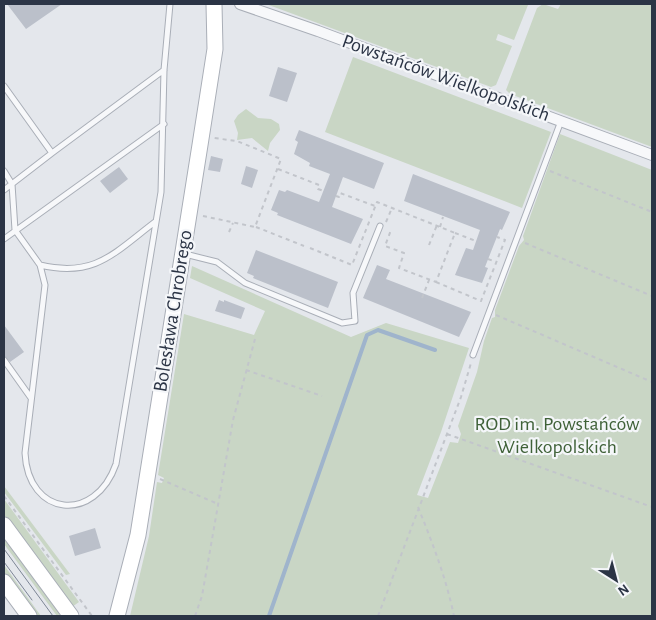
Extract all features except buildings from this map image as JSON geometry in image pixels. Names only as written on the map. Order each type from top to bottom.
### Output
[{"type":"street","name":"Bolesława Chrobrego","points":[[117,616],[138,535],[215,49],[215,4]]},
{"type":"street","name":"Powstańców Wielkopolskich","points":[[240,4],[652,156]]},
{"type":"street","points":[[4,525],[71,616]]},
{"type":"street","points":[[4,582],[29,616]]},
{"type":"lane","points":[[4,171],[12,184],[15,230],[44,273],[44,297],[25,453],[26,468],[30,481],[47,500],[60,504],[74,505],[86,502],[100,494],[110,481],[116,464],[160,192],[164,124],[164,70],[170,4]]},
{"type":"lane","points":[[4,190],[164,70]]},
{"type":"lane","points":[[4,86],[52,153]]},
{"type":"lane","points":[[473,355],[561,121]]},
{"type":"lane","points":[[4,238],[164,124]]},
{"type":"lane","points":[[40,265],[62,270],[83,269],[108,257],[156,222]]},
{"type":"lane","points":[[182,253],[217,262],[246,283],[342,323],[355,321],[353,293],[382,226]]},
{"type":"lane","points":[[4,360],[32,398]]},
{"type":"path","points":[[211,137],[237,141],[281,159],[256,227]]},
{"type":"path","points":[[278,169],[319,185],[318,189],[324,191]]},
{"type":"path","points":[[548,171],[652,212]]},
{"type":"path","points":[[336,196],[339,197],[340,193],[375,206]]},
{"type":"path","points":[[310,248],[352,264],[377,202],[476,241]]},
{"type":"path","points":[[382,226],[392,208]]},
{"type":"path","points":[[200,216],[256,227],[304,246]]},
{"type":"path","points":[[429,244],[444,217]]},
{"type":"path","points":[[229,232],[233,223]]},
{"type":"path","points":[[391,230],[385,246],[404,253],[399,268],[481,301],[505,240],[497,237]]},
{"type":"path","points":[[436,282],[455,233]]},
{"type":"path","points":[[523,242],[652,296]]},
{"type":"path","points":[[488,259],[496,262]]},
{"type":"path","points":[[422,298],[429,280]]},
{"type":"path","points":[[496,315],[652,382]]},
{"type":"path","points":[[195,616],[202,596],[233,420],[255,339]]},
{"type":"path","points":[[378,616],[461,397],[473,355]]},
{"type":"path","points":[[246,370],[322,396]]},
{"type":"path","points":[[446,434],[652,507]]},
{"type":"path","points":[[163,480],[218,504]]},
{"type":"path","points":[[4,496],[92,616]]},
{"type":"path","points":[[418,508],[439,557],[448,586],[454,616]]},
{"type":"green space","points":[[266,4],[528,5],[514,40],[498,34],[496,40],[512,46],[496,85],[491,87]]},
{"type":"green space","points":[[543,4],[558,9],[561,4],[652,4],[652,147],[510,94],[506,90],[537,8]]},
{"type":"green space","points":[[353,57],[551,132],[522,208],[325,132]]},
{"type":"green space","points":[[246,109],[258,118],[271,119],[279,124],[280,130],[270,143],[268,151],[252,138],[237,140],[238,133],[234,121]]},
{"type":"green space","name":"ROD im. Powstańców Wielkopolskich","points":[[560,134],[652,170],[652,616],[130,616],[149,536],[157,482],[162,483],[164,478],[158,475],[184,314],[254,335],[265,311],[190,278],[192,266],[351,337],[386,323],[469,348],[441,432],[417,495],[428,498],[450,442],[458,443],[461,434],[458,426],[477,372],[484,341],[492,318],[495,317],[495,310],[519,246],[524,240],[523,236]]},
{"type":"green space","points":[[4,486],[70,574],[66,575],[4,492]]},
{"type":"green space","points":[[4,499],[79,602],[72,607],[4,515]]},
{"type":"green space","points":[[4,536],[60,614],[57,616],[4,544]]},
{"type":"green space","points":[[4,565],[41,616],[36,616],[4,572]]},
{"type":"waterway","points":[[269,616],[367,335],[378,330],[435,350]]},
{"type":"tram line","points":[[4,549],[53,616]]},
{"type":"tram line","points":[[4,562],[32,600]]}]
